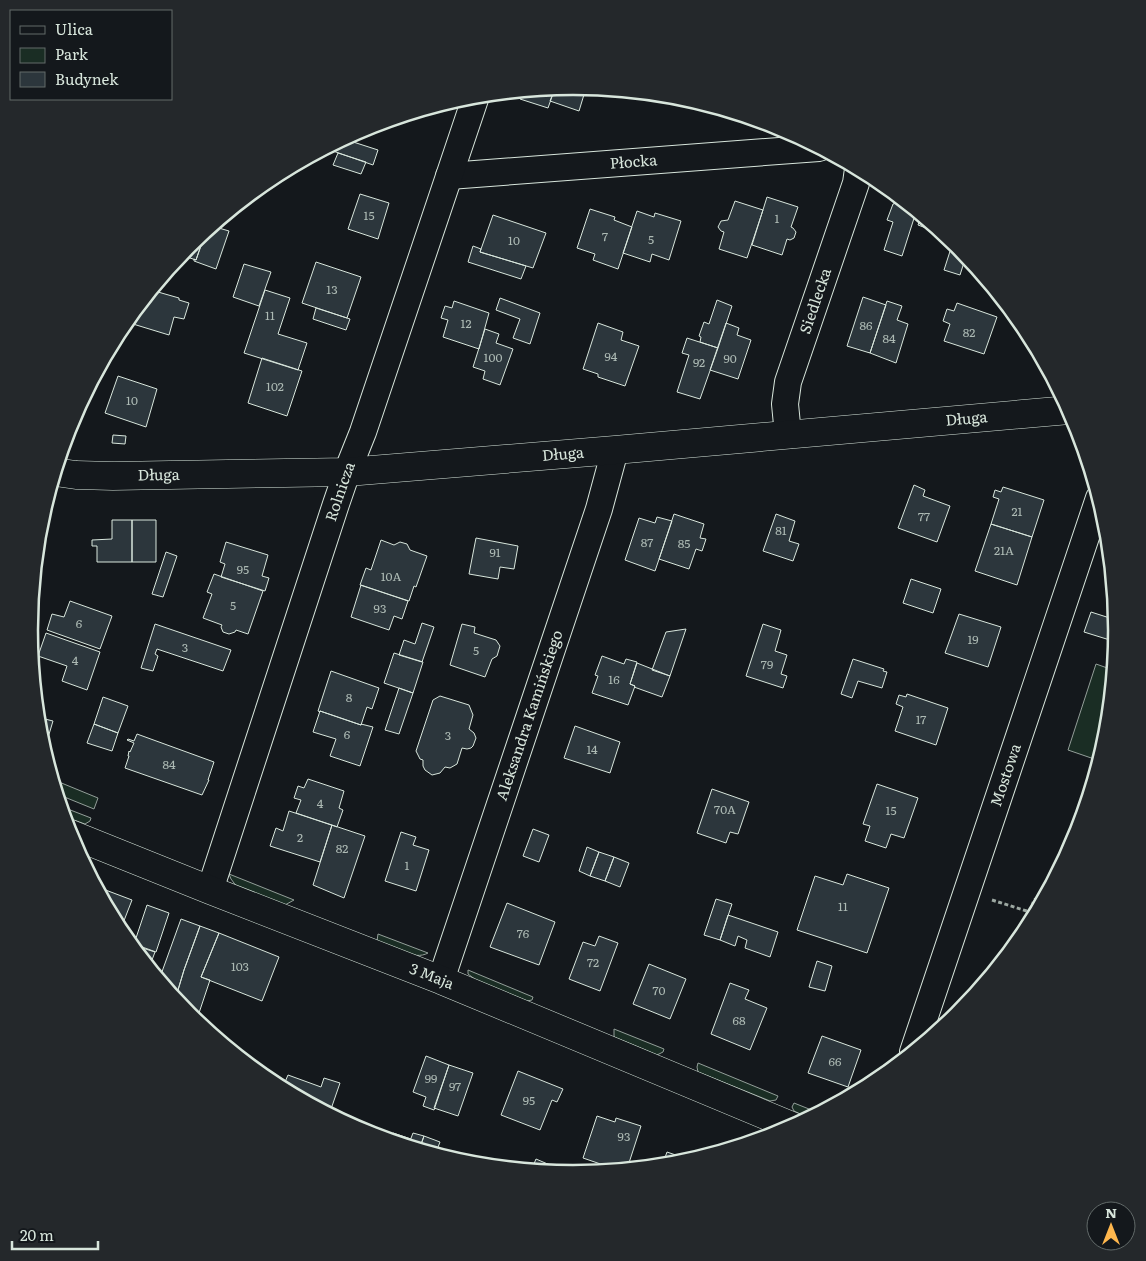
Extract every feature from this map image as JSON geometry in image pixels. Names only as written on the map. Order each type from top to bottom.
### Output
[{"type":"street","name":"Rolnicza","points":[[210,890],[347,472],[363,432],[473,104]]},
{"type":"street","name":"Płocka","points":[[449,176],[807,149]]},
{"type":"street","name":"Siedlecka","points":[[788,435],[785,404],[788,382],[857,177]]},
{"type":"street","name":"Długa","points":[[62,473],[113,476],[347,472],[1061,411]]},
{"type":"street","name":"Aleksandra Kamińskiego","points":[[441,980],[599,509],[616,450]]},
{"type":"street","name":"Mostowa","points":[[917,1040],[1095,511]]},
{"type":"street","name":"3 Maja","points":[[79,836],[441,980],[783,1123]]},
{"type":"path","points":[[989,899],[1029,911]]},
{"type":"green space","points":[[1096,664],[1107,668],[1104,700],[1092,758],[1068,750]]},
{"type":"green space","points":[[60,782],[98,798],[94,809],[64,797]]},
{"type":"green space","points":[[68,809],[91,818],[85,824],[72,819]]},
{"type":"green space","points":[[229,874],[294,900],[285,905],[237,887]]},
{"type":"green space","points":[[378,934],[428,953],[416,955],[403,952],[377,941]]},
{"type":"green space","points":[[468,970],[533,997],[532,1000],[527,1001],[476,980],[468,974]]},
{"type":"green space","points":[[614,1029],[664,1049],[663,1052],[657,1055],[614,1037]]},
{"type":"green space","points":[[698,1063],[778,1096],[776,1100],[770,1101],[698,1072]]},
{"type":"green space","points":[[794,1103],[812,1110],[802,1115],[794,1111],[792,1107]]},
{"type":"building","points":[[584,95],[579,111],[550,101],[552,96]]},
{"type":"building","points":[[538,96],[552,96],[548,108],[520,99]]},
{"type":"building","points":[[354,142],[378,150],[373,165],[334,151]]},
{"type":"building","points":[[338,153],[366,162],[361,174],[333,165]]},
{"type":"building","points":[[360,194],[389,203],[378,239],[348,229]]},
{"type":"building","points":[[767,197],[798,207],[791,227],[796,232],[794,238],[787,239],[782,255],[752,245]]},
{"type":"building","points":[[735,201],[763,210],[747,258],[719,249],[724,232],[718,227],[721,221],[728,220]]},
{"type":"building","points":[[895,203],[914,218],[902,256],[884,250],[893,222],[887,220],[893,204]]},
{"type":"building","points":[[590,209],[615,217],[614,220],[632,227],[618,269],[593,260],[595,254],[577,248]]},
{"type":"building","points":[[637,211],[654,217],[655,213],[681,221],[669,260],[652,254],[650,262],[623,253]]},
{"type":"building","points":[[493,215],[546,233],[533,268],[480,252]]},
{"type":"building","points":[[220,228],[229,231],[216,269],[194,261],[194,259],[196,260],[201,246]]},
{"type":"building","points":[[201,246],[196,260],[189,258]]},
{"type":"building","points":[[473,246],[481,249],[480,252],[526,266],[521,279],[468,262]]},
{"type":"building","points":[[950,250],[963,264],[960,275],[944,270]]},
{"type":"building","points":[[316,262],[361,277],[347,318],[302,303]]},
{"type":"building","points":[[244,264],[271,272],[259,306],[233,297]]},
{"type":"building","points":[[265,290],[290,298],[278,334],[307,343],[298,370],[244,353]]},
{"type":"building","points":[[158,292],[189,303],[184,319],[174,317],[169,335],[134,324]]},
{"type":"building","points":[[863,297],[886,305],[870,353],[847,346]]},
{"type":"building","points":[[500,298],[540,313],[530,344],[513,338],[520,319],[496,310]]},
{"type":"building","points":[[717,300],[732,306],[718,348],[700,342],[701,337],[699,336],[704,322],[709,324]]},
{"type":"building","points":[[454,301],[489,313],[479,349],[443,337],[448,320],[441,318],[445,306],[452,308]]},
{"type":"building","points":[[887,301],[902,306],[897,320],[908,324],[896,363],[870,353]]},
{"type":"building","points":[[957,303],[997,317],[984,354],[944,341],[950,324],[943,321],[947,309],[954,311]]},
{"type":"building","points":[[316,308],[350,319],[346,330],[313,319]]},
{"type":"building","points":[[598,323],[623,332],[621,340],[639,346],[625,386],[598,377],[598,374],[583,369]]},
{"type":"building","points":[[726,323],[739,328],[737,335],[751,340],[738,379],[710,370]]},
{"type":"building","points":[[485,329],[499,334],[496,343],[513,349],[500,385],[483,379],[485,371],[473,367]]},
{"type":"building","points":[[687,338],[718,348],[700,399],[677,392],[689,355],[682,353]]},
{"type":"building","points":[[262,358],[302,371],[287,416],[248,403]]},
{"type":"building","points":[[118,376],[157,389],[146,427],[105,413]]},
{"type":"building","points":[[113,435],[126,436],[125,444],[112,443]]},
{"type":"building","points":[[914,485],[925,490],[923,496],[950,506],[937,542],[898,528]]},
{"type":"building","points":[[1003,487],[1044,500],[1032,537],[991,524],[999,499],[993,497],[995,490],[1001,492]]},
{"type":"building","points":[[674,514],[704,524],[700,538],[706,539],[702,551],[696,549],[689,569],[659,559]]},
{"type":"building","points":[[776,514],[795,521],[789,541],[799,544],[793,561],[763,551]]},
{"type":"building","points":[[657,517],[672,521],[655,571],[625,560],[639,518],[655,523]]},
{"type":"building","points":[[112,520],[132,520],[132,562],[97,562],[97,546],[92,546],[92,540],[112,539]]},
{"type":"building","points":[[132,520],[156,520],[156,562],[132,562]]},
{"type":"building","points":[[991,524],[1032,537],[1017,585],[975,571]]},
{"type":"building","points":[[476,538],[518,546],[514,569],[500,567],[498,579],[469,574]]},
{"type":"building","points":[[381,540],[394,545],[400,542],[407,544],[410,550],[427,556],[409,601],[360,585],[366,568],[371,570]]},
{"type":"building","points":[[226,542],[268,555],[262,576],[269,578],[265,591],[221,577],[225,564],[220,562]]},
{"type":"building","points":[[166,552],[177,556],[163,597],[152,594]]},
{"type":"building","points":[[214,574],[263,591],[248,634],[236,630],[229,634],[223,632],[222,625],[203,618],[212,594],[207,592]]},
{"type":"building","points":[[911,579],[941,589],[933,613],[903,603]]},
{"type":"building","points":[[361,585],[408,601],[402,619],[394,616],[389,630],[351,617]]},
{"type":"building","points":[[70,601],[112,616],[100,649],[47,630],[52,614],[64,617]]},
{"type":"building","points":[[1091,612],[1108,617],[1108,639],[1084,632]]},
{"type":"building","points":[[959,614],[1001,627],[988,667],[945,653]]},
{"type":"building","points":[[422,623],[434,627],[422,662],[399,655],[404,640],[415,644]]},
{"type":"building","points":[[155,624],[231,650],[223,671],[157,649],[155,654],[158,656],[153,671],[141,668]]},
{"type":"building","points":[[462,624],[475,627],[474,633],[496,640],[500,646],[497,656],[492,659],[485,677],[450,665]]},
{"type":"building","points":[[763,624],[781,630],[775,651],[787,655],[781,674],[787,676],[783,688],[746,676]]},
{"type":"building","points":[[686,629],[670,676],[652,670],[666,632]]},
{"type":"building","points":[[46,633],[100,652],[87,690],[62,681],[67,666],[39,656]]},
{"type":"building","points":[[394,653],[423,662],[413,693],[384,683]]},
{"type":"building","points":[[602,656],[624,664],[626,659],[637,662],[630,684],[635,686],[628,705],[592,693],[598,676],[595,675]]},
{"type":"building","points":[[853,659],[884,669],[883,671],[887,672],[882,688],[858,681],[852,698],[841,694]]},
{"type":"building","points":[[637,663],[670,676],[662,697],[630,684]]},
{"type":"building","points":[[331,671],[379,688],[372,709],[367,707],[361,725],[318,711]]},
{"type":"building","points":[[399,688],[413,693],[399,734],[385,730]]},
{"type":"building","points":[[907,694],[948,708],[936,745],[895,731],[903,707],[896,704],[899,695],[906,697]]},
{"type":"building","points":[[440,696],[469,705],[473,715],[469,729],[476,738],[471,748],[462,748],[457,764],[450,768],[445,767],[440,773],[432,775],[425,770],[423,760],[420,759],[416,751],[433,700]]},
{"type":"building","points":[[103,697],[128,706],[118,733],[94,724]]},
{"type":"building","points":[[320,711],[361,725],[373,727],[360,766],[330,756],[336,739],[313,732]]},
{"type":"building","points":[[45,719],[53,721],[48,736]]},
{"type":"building","points":[[94,724],[118,733],[112,751],[87,743]]},
{"type":"building","points":[[575,726],[620,742],[610,773],[564,758]]},
{"type":"building","points":[[137,734],[214,762],[202,795],[125,768],[129,751],[134,743],[127,740],[134,741]]},
{"type":"building","points":[[308,779],[344,791],[339,808],[343,810],[337,827],[296,813],[301,800],[294,798],[298,786],[304,788]]},
{"type":"building","points":[[877,784],[918,798],[904,838],[891,834],[886,848],[865,841],[870,826],[863,824]]},
{"type":"building","points":[[712,789],[749,802],[738,834],[730,832],[726,843],[697,833]]},
{"type":"building","points":[[289,811],[332,825],[320,862],[270,846],[276,828],[283,831]]},
{"type":"building","points":[[332,825],[365,836],[344,898],[313,885]]},
{"type":"building","points":[[533,829],[549,835],[539,862],[523,856]]},
{"type":"building","points":[[401,832],[416,837],[413,845],[429,850],[416,891],[385,881]]},
{"type":"building","points":[[587,847],[599,852],[590,876],[579,871]]},
{"type":"building","points":[[599,852],[614,857],[605,881],[590,876]]},
{"type":"building","points":[[614,857],[629,863],[620,887],[605,881]]},
{"type":"building","points":[[847,874],[889,888],[867,953],[797,930],[815,876],[843,885]]},
{"type":"building","points":[[105,890],[132,900],[124,921]]},
{"type":"building","points":[[716,899],[732,904],[720,940],[704,935]]},
{"type":"building","points":[[507,903],[555,922],[539,965],[490,947]]},
{"type":"building","points":[[147,905],[169,913],[156,952],[141,947],[136,939]]},
{"type":"building","points":[[728,915],[778,932],[770,957],[745,948],[747,940],[738,936],[735,946],[720,940]]},
{"type":"building","points":[[181,919],[200,926],[177,992],[161,973]]},
{"type":"building","points":[[200,926],[219,933],[201,977],[210,980],[199,1013],[177,992]]},
{"type":"building","points":[[219,933],[279,957],[262,1001],[201,977]]},
{"type":"building","points":[[599,936],[618,943],[600,991],[569,979],[583,942],[595,946]]},
{"type":"building","points":[[142,948],[155,952],[152,961]]},
{"type":"building","points":[[817,961],[832,966],[825,991],[809,987]]},
{"type":"building","points":[[649,964],[686,979],[670,1019],[633,1004]]},
{"type":"building","points":[[730,983],[749,990],[745,999],[767,1008],[750,1050],[711,1034]]},
{"type":"building","points":[[822,1036],[861,1050],[848,1087],[808,1073]]},
{"type":"building","points":[[426,1056],[449,1065],[434,1110],[423,1106],[426,1097],[413,1092]]},
{"type":"building","points":[[449,1065],[473,1073],[458,1116],[434,1108]]},
{"type":"building","points":[[518,1071],[563,1089],[557,1102],[552,1100],[540,1130],[501,1115]]},
{"type":"building","points":[[288,1075],[321,1087],[324,1078],[340,1083],[331,1108],[285,1082]]},
{"type":"building","points":[[597,1116],[615,1122],[616,1118],[641,1126],[629,1163],[604,1165],[583,1158]]},
{"type":"building","points":[[393,1133],[411,1139],[410,1141],[392,1135]]},
{"type":"building","points":[[413,1133],[424,1136],[421,1144],[410,1141]]},
{"type":"building","points":[[424,1136],[440,1142],[437,1149],[421,1144]]},
{"type":"building","points":[[667,1152],[678,1156],[677,1156],[665,1158]]},
{"type":"building","points":[[536,1159],[550,1165],[538,1165],[534,1165]]}]
